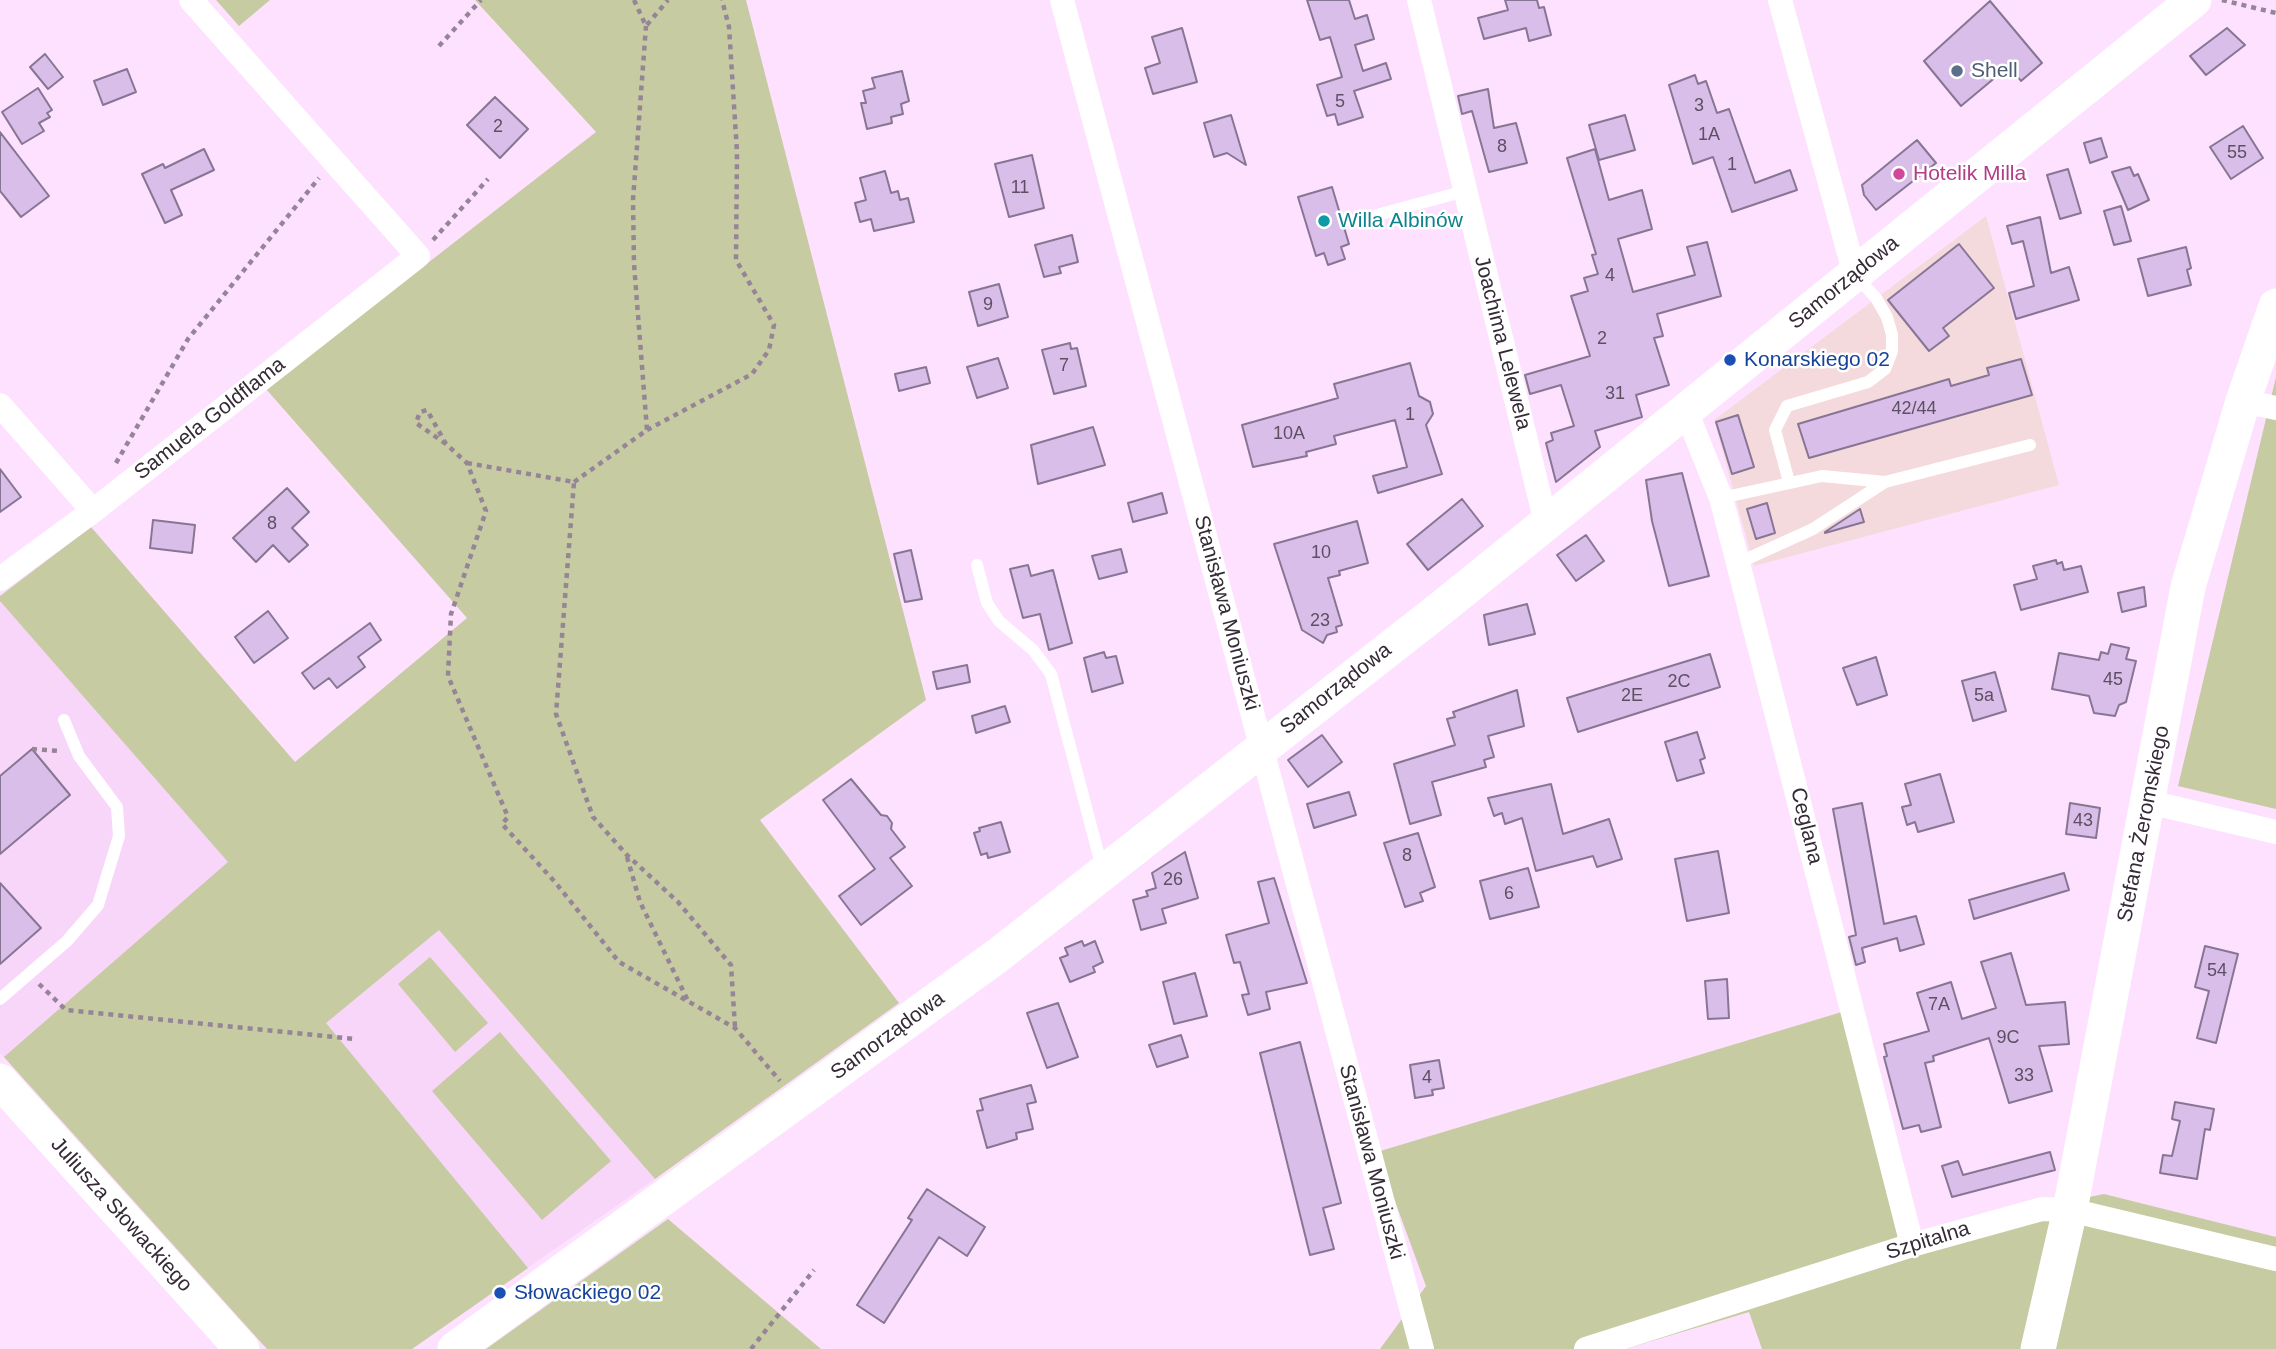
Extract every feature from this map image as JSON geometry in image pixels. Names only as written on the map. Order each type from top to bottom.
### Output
[{"type":"street","points":[[191,0],[418,256]]},
{"type":"street","name":"Stanisława Moniuszki","points":[[1062,0],[1422,1349]]},
{"type":"street","name":"Joachima Lelewela","points":[[1419,0],[1546,523]]},
{"type":"street","points":[[1780,0],[1855,275]]},
{"type":"street","name":"Samorządowa","points":[[455,1349],[997,956],[1102,870],[1546,523],[2194,0]]},
{"type":"street","name":"Samuela Goldflama","points":[[0,579],[93,511],[418,256]]},
{"type":"street","name":"Stefana Żeromskiego","points":[[2038,1349],[2070,1210],[2188,587],[2260,404],[2276,306]]},
{"type":"street","points":[[0,405],[93,511]]},
{"type":"street","name":"Ceglana","points":[[1686,411],[1721,498],[1912,1245]]},
{"type":"street","points":[[2149,802],[2276,832]]},
{"type":"street","name":"Juliusza Słowackiego","points":[[0,1082],[242,1349]]},
{"type":"street","name":"Szpitalna","points":[[1586,1349],[1912,1245],[2042,1209],[2070,1210],[2276,1259]]},
{"type":"lane","points":[[1377,215],[1465,191]]},
{"type":"lane","points":[[1790,482],[1775,430],[1787,406],[1868,382],[1885,369],[1892,351],[1892,335],[1887,317],[1876,298],[1855,275]]},
{"type":"lane","points":[[1738,563],[1813,529],[1885,482],[2030,445]]},
{"type":"lane","points":[[1721,498],[1822,476],[1885,482]]},
{"type":"lane","points":[[977,565],[987,603],[999,621],[1033,650],[1051,674],[1102,870]]},
{"type":"lane","points":[[1,997],[67,941],[98,905],[119,836],[117,807],[77,752],[64,720]]},
{"type":"path","points":[[439,46],[481,0]]},
{"type":"path","points":[[634,0],[646,26],[634,200],[635,264],[647,430]]},
{"type":"path","points":[[646,26],[668,0]]},
{"type":"path","points":[[467,463],[573,482],[647,430],[752,373],[769,350],[774,325],[736,260],[737,152],[729,26],[722,0]]},
{"type":"path","points":[[2222,0],[2276,13]]},
{"type":"path","points":[[115,467],[188,340],[289,212],[334,162]]},
{"type":"path","points":[[418,256],[488,178]]},
{"type":"path","points":[[446,444],[427,410],[420,412],[416,423],[467,463],[486,511],[451,614],[448,676],[508,817],[502,824],[555,882],[619,962],[735,1028],[777,1079],[804,1098]]},
{"type":"path","points":[[573,482],[556,714],[593,817],[626,855],[678,902],[731,965],[735,1028]]},
{"type":"path","points":[[32,749],[77,752]]},
{"type":"path","points":[[626,855],[640,902],[690,1004]]},
{"type":"path","points":[[29,973],[66,1010],[354,1039]]},
{"type":"path","points":[[751,1349],[814,1270]]},
{"type":"shaded area","points":[[1986,216],[2059,485],[1754,566],[1714,420]]},
{"type":"shaded area","points":[[91,527],[655,1179],[412,1349],[267,1349],[0,1053],[0,596]]},
{"type":"green space","points":[[216,0],[270,0],[239,26]]},
{"type":"green space","points":[[475,0],[746,0],[926,700],[760,820],[899,1003],[655,1179],[439,930],[326,1023],[528,1268],[412,1349],[267,1349],[4,1057],[228,862],[0,601],[0,596],[91,527],[295,762],[467,618],[266,389],[596,132]]},
{"type":"green space","points":[[2276,377],[2276,809],[2178,786]]},
{"type":"green space","points":[[430,957],[488,1023],[455,1052],[398,984]]},
{"type":"green space","points":[[1845,1011],[1902,1234],[2104,1194],[2276,1237],[2276,1349],[1762,1349],[1749,1312],[1625,1349],[1380,1349],[1426,1286],[1377,1152]]},
{"type":"green space","points":[[500,1032],[611,1161],[542,1220],[432,1091]]},
{"type":"green space","points":[[668,1219],[821,1349],[486,1349]]},
{"type":"building","points":[[1307,0],[1349,0],[1355,19],[1367,15],[1374,39],[1355,45],[1363,71],[1386,63],[1391,79],[1354,91],[1363,117],[1338,125],[1335,114],[1327,116],[1317,85],[1342,77],[1330,37],[1320,40]]},
{"type":"building","points":[[1505,0],[1537,0],[1539,8],[1544,7],[1551,35],[1529,41],[1526,28],[1484,39],[1478,18],[1508,10]]},
{"type":"building","points":[[1990,1],[2042,63],[2021,81],[2009,66],[1961,106],[1924,61]]},
{"type":"building","points":[[1182,28],[1197,82],[1153,94],[1145,68],[1160,63],[1152,37]]},
{"type":"building","points":[[2227,28],[2245,45],[2206,75],[2190,56]]},
{"type":"building","points":[[45,54],[63,77],[48,89],[30,67]]},
{"type":"building","points":[[127,69],[136,92],[103,105],[94,81]]},
{"type":"building","points":[[902,71],[909,101],[901,104],[903,114],[891,117],[892,123],[867,129],[861,103],[866,103],[863,91],[875,88],[872,78]]},
{"type":"building","points":[[1695,75],[1698,84],[1706,81],[1717,113],[1729,109],[1755,183],[1790,170],[1797,190],[1732,212],[1713,157],[1693,164],[1669,85]]},
{"type":"building","points":[[38,88],[52,110],[47,113],[50,117],[39,123],[44,131],[22,144],[2,112]]},
{"type":"building","points":[[1488,89],[1494,128],[1516,123],[1527,163],[1489,172],[1472,111],[1462,114],[1458,96]]},
{"type":"building","points":[[495,97],[528,129],[500,158],[467,125]]},
{"type":"building","points":[[1231,115],[1246,165],[1227,153],[1214,157],[1204,123]]},
{"type":"building","points":[[1625,115],[1635,150],[1599,160],[1589,125]]},
{"type":"building","points":[[2243,126],[2263,158],[2231,179],[2210,147]]},
{"type":"building","points":[[0,132],[49,196],[21,217],[0,191]]},
{"type":"building","points":[[2101,138],[2107,157],[2090,163],[2084,143]]},
{"type":"building","name":"Hotelik Milla","points":[[1917,140],[1936,163],[1876,210],[1864,195],[1862,185]]},
{"type":"building","points":[[204,149],[214,170],[171,190],[182,215],[165,223],[142,174],[163,164],[165,168]]},
{"type":"building","points":[[1595,149],[1609,200],[1642,190],[1652,229],[1618,239],[1633,292],[1695,275],[1687,247],[1707,242],[1721,296],[1657,314],[1663,336],[1654,338],[1669,385],[1636,395],[1642,417],[1595,431],[1600,447],[1556,482],[1546,443],[1553,440],[1551,433],[1574,426],[1561,385],[1530,394],[1525,375],[1590,356],[1571,296],[1588,291],[1584,278],[1598,274],[1592,255],[1596,254],[1567,158]]},
{"type":"building","points":[[1032,155],[1044,208],[1009,217],[995,164]]},
{"type":"building","points":[[2130,167],[2134,176],[2138,174],[2149,200],[2128,210],[2112,172]]},
{"type":"building","points":[[2068,169],[2081,213],[2060,219],[2047,175]]},
{"type":"building","points":[[885,171],[891,193],[898,191],[900,200],[908,198],[914,222],[874,231],[871,219],[860,222],[855,203],[866,200],[860,178]]},
{"type":"building","name":"Willa Albinów","points":[[1332,187],[1349,244],[1341,247],[1345,259],[1328,265],[1324,253],[1316,256],[1298,197]]},
{"type":"building","points":[[2121,206],[2131,241],[2114,245],[2104,211]]},
{"type":"building","points":[[2040,217],[2051,273],[2069,267],[2079,300],[2016,319],[2009,293],[2034,286],[2023,241],[2012,244],[2007,226]]},
{"type":"building","points":[[1072,235],[1078,262],[1059,267],[1061,273],[1044,277],[1035,245]]},
{"type":"building","points":[[1959,244],[1994,288],[1943,328],[1949,336],[1929,351],[1888,300]]},
{"type":"building","points":[[2186,247],[2191,268],[2187,270],[2191,285],[2148,296],[2138,259]]},
{"type":"building","points":[[999,284],[1008,317],[978,326],[969,292]]},
{"type":"building","points":[[1070,343],[1071,349],[1077,348],[1086,386],[1054,394],[1042,350]]},
{"type":"building","points":[[998,358],[1008,388],[977,398],[967,367]]},
{"type":"building","points":[[2021,359],[2032,395],[1809,458],[1798,424],[1949,379],[1951,386],[1989,375],[1987,368]]},
{"type":"building","points":[[1410,363],[1419,396],[1430,402],[1433,414],[1426,425],[1442,474],[1378,493],[1373,476],[1407,467],[1395,420],[1334,436],[1336,444],[1306,452],[1307,456],[1253,467],[1242,425],[1338,398],[1334,384]]},
{"type":"building","points":[[926,367],[930,383],[899,391],[895,374]]},
{"type":"building","points":[[1738,415],[1754,467],[1732,474],[1716,422]]},
{"type":"building","points":[[1093,427],[1105,465],[1038,484],[1031,445]]},
{"type":"building","points":[[0,469],[21,497],[0,512]]},
{"type":"building","points":[[1682,473],[1709,576],[1669,586],[1652,521],[1646,480]]},
{"type":"building","points":[[287,488],[309,512],[292,528],[308,545],[289,562],[273,545],[256,562],[233,538]]},
{"type":"building","points":[[1162,493],[1167,513],[1133,522],[1128,503]]},
{"type":"building","points":[[1462,499],[1483,526],[1428,570],[1407,544]]},
{"type":"building","points":[[1767,503],[1775,533],[1756,539],[1747,509]]},
{"type":"building","points":[[1860,509],[1864,522],[1825,533],[1825,532]]},
{"type":"building","points":[[153,520],[195,525],[192,553],[150,548]]},
{"type":"building","points":[[1357,521],[1368,563],[1339,571],[1340,575],[1328,578],[1342,625],[1336,627],[1337,632],[1327,635],[1323,643],[1302,630],[1274,544]]},
{"type":"building","points":[[1586,535],[1604,561],[1576,581],[1557,555]]},
{"type":"building","points":[[1121,549],[1127,572],[1099,579],[1092,556]]},
{"type":"building","points":[[911,550],[922,599],[905,602],[894,554]]},
{"type":"building","points":[[2056,560],[2057,564],[2062,562],[2064,570],[2081,566],[2088,592],[2021,610],[2014,585],[2037,579],[2033,566]]},
{"type":"building","points":[[1028,565],[1031,576],[1053,570],[1072,643],[1049,650],[1040,614],[1023,618],[1010,569]]},
{"type":"building","points":[[2144,587],[2146,606],[2122,612],[2118,593]]},
{"type":"building","points":[[1527,604],[1535,634],[1489,645],[1484,615]]},
{"type":"building","points":[[268,611],[288,638],[254,663],[235,637]]},
{"type":"building","points":[[370,623],[381,640],[358,657],[365,667],[337,688],[329,678],[314,689],[302,673]]},
{"type":"building","points":[[2111,644],[2129,648],[2126,659],[2136,661],[2126,702],[2119,705],[2115,716],[2094,713],[2089,696],[2052,689],[2059,653],[2099,660],[2101,652],[2108,654]]},
{"type":"building","points":[[1104,652],[1106,658],[1116,656],[1123,683],[1092,692],[1084,658]]},
{"type":"building","points":[[1710,654],[1720,687],[1578,732],[1567,698]]},
{"type":"building","points":[[1876,657],[1887,695],[1857,705],[1843,668]]},
{"type":"building","points":[[967,665],[970,682],[937,689],[933,672]]},
{"type":"building","points":[[1995,672],[2006,711],[1973,721],[1962,681]]},
{"type":"building","points":[[1517,690],[1524,726],[1488,736],[1494,757],[1484,760],[1486,767],[1432,782],[1441,815],[1410,824],[1394,764],[1455,745],[1447,719],[1455,717],[1453,712]]},
{"type":"building","points":[[1005,706],[1010,722],[976,733],[972,716]]},
{"type":"building","points":[[1697,732],[1705,758],[1700,760],[1704,773],[1677,781],[1665,742]]},
{"type":"building","points":[[1322,735],[1342,762],[1308,787],[1288,760]]},
{"type":"building","points":[[32,749],[70,795],[0,854],[0,776]]},
{"type":"building","points":[[1940,774],[1954,822],[1918,832],[1915,822],[1907,825],[1902,807],[1911,805],[1905,784]]},
{"type":"building","points":[[851,779],[881,815],[887,816],[892,823],[891,829],[905,847],[890,858],[912,886],[861,925],[839,896],[875,869],[823,800]]},
{"type":"building","points":[[1551,784],[1563,834],[1609,819],[1622,859],[1597,867],[1593,856],[1536,871],[1522,818],[1505,824],[1502,813],[1494,816],[1488,798]]},
{"type":"building","points":[[1349,792],[1356,815],[1314,828],[1307,804]]},
{"type":"building","points":[[1862,803],[1884,924],[1916,916],[1924,944],[1900,951],[1897,938],[1862,948],[1865,962],[1856,965],[1849,937],[1856,935],[1833,809]]},
{"type":"building","points":[[2070,803],[2100,808],[2096,838],[2066,834]]},
{"type":"building","points":[[1001,822],[1010,852],[988,858],[987,853],[981,855],[974,833],[980,831],[979,828]]},
{"type":"building","points":[[1418,833],[1435,887],[1420,893],[1423,901],[1405,907],[1384,843]]},
{"type":"building","points":[[1718,851],[1729,913],[1687,921],[1675,859]]},
{"type":"building","points":[[1185,852],[1198,898],[1162,909],[1166,923],[1141,930],[1133,900],[1148,896],[1146,891],[1156,888],[1152,873]]},
{"type":"building","points":[[1528,868],[1539,907],[1490,919],[1480,881]]},
{"type":"building","points":[[2064,873],[2069,890],[1974,919],[1969,900]]},
{"type":"building","points":[[1274,878],[1307,983],[1266,992],[1270,1009],[1248,1015],[1242,995],[1249,994],[1240,962],[1234,963],[1226,935],[1269,923],[1258,882]]},
{"type":"building","points":[[0,883],[41,928],[0,964]]},
{"type":"building","points":[[1082,941],[1084,946],[1095,941],[1103,962],[1093,967],[1095,972],[1070,982],[1060,958],[1068,955],[1065,948]]},
{"type":"building","points":[[2205,946],[2238,954],[2216,1043],[2197,1038],[2209,991],[2195,987]]},
{"type":"building","points":[[2011,953],[2026,1005],[2065,1002],[2069,1044],[2039,1046],[2052,1091],[2009,1103],[1989,1038],[1933,1056],[1934,1061],[1925,1063],[1941,1127],[1921,1132],[1919,1125],[1903,1129],[1884,1057],[1887,1056],[1884,1044],[1929,1031],[1917,993],[1951,982],[1962,1019],[1996,1008],[1981,962]]},
{"type":"building","points":[[1195,973],[1207,1016],[1174,1024],[1163,982]]},
{"type":"building","points":[[1727,979],[1729,1018],[1708,1019],[1705,981]]},
{"type":"building","points":[[1058,1003],[1078,1057],[1047,1068],[1027,1013]]},
{"type":"building","points":[[1181,1035],[1188,1057],[1157,1067],[1149,1045]]},
{"type":"building","points":[[1300,1042],[1341,1203],[1323,1208],[1334,1249],[1310,1255],[1260,1053]]},
{"type":"building","points":[[1439,1060],[1444,1088],[1432,1090],[1433,1095],[1415,1098],[1410,1065]]},
{"type":"building","points":[[1031,1085],[1036,1102],[1027,1104],[1033,1129],[1016,1133],[1017,1139],[987,1148],[977,1111],[983,1110],[980,1099]]},
{"type":"building","points":[[2175,1102],[2214,1109],[2210,1130],[2205,1129],[2197,1179],[2160,1173],[2163,1155],[2172,1156],[2180,1121],[2172,1119]]},
{"type":"building","points":[[2050,1152],[2055,1170],[1952,1197],[1942,1166],[1958,1161],[1963,1175]]},
{"type":"building","points":[[927,1189],[985,1227],[967,1256],[939,1237],[884,1323],[857,1305],[912,1220],[908,1218]]},
{"type":"place","name":"Shell","points":[[1957,71]]},
{"type":"place","name":"Hotelik Milla","points":[[1899,174]]},
{"type":"place","name":"Willa Albinów","points":[[1324,221]]},
{"type":"place","name":"Konarskiego 02","points":[[1730,360]]},
{"type":"place","name":"Słowackiego 02","points":[[500,1293]]}]
